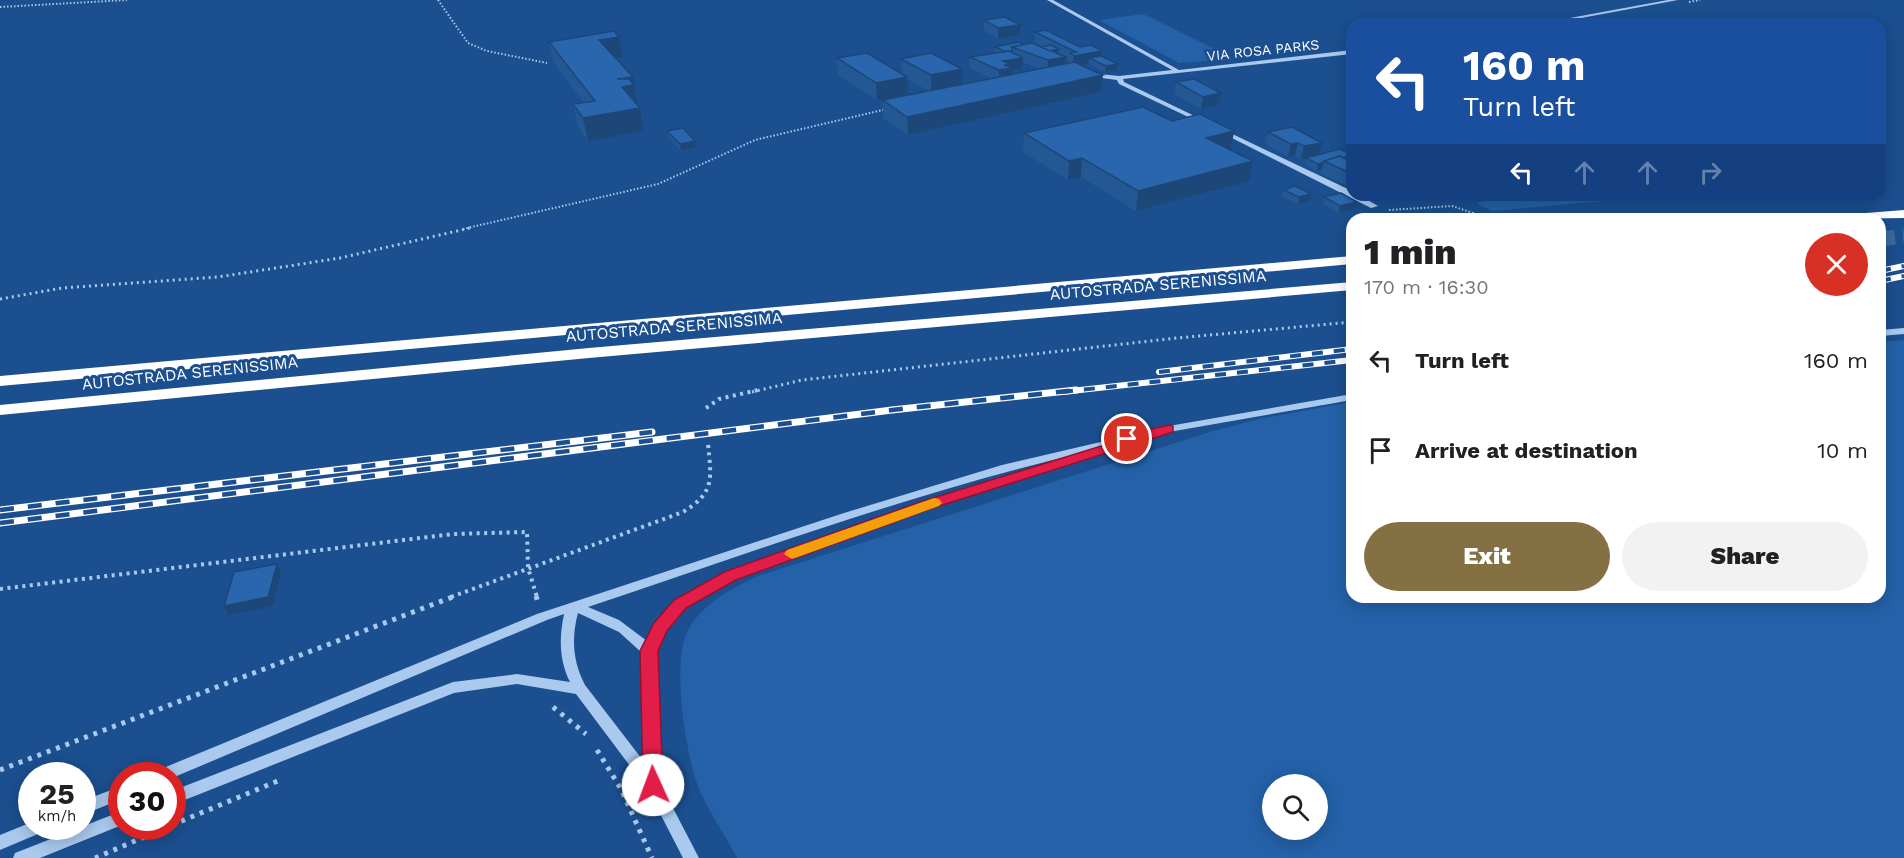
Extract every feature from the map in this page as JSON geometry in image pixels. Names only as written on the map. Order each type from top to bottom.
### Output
[{"type":"highway","points":[[1886,215],[1904,214]]},
{"type":"highway","name":"AUTOSTRADA SERENISSIMA","points":[[0,381],[1346,261]]},
{"type":"highway","name":"AUTOSTRADA SERENISSIMA","points":[[0,410],[589,353],[1346,286]]},
{"type":"street","points":[[1049,0],[1177,71]]},
{"type":"street","points":[[1574,18],[1676,0]]},
{"type":"street","name":"VIA ROSA PARKS","points":[[1086,75],[1119,78],[1346,53]]},
{"type":"street","points":[[1119,78],[1121,83],[1346,192]]},
{"type":"street","points":[[1364,201],[1378,208]]},
{"type":"street","points":[[1886,332],[1904,331]]},
{"type":"street","points":[[186,766],[542,617],[1002,468],[1169,429],[1346,397]]},
{"type":"street","points":[[653,785],[649,651],[660,627],[680,604],[730,576],[947,498],[1169,429]]},
{"type":"street","points":[[573,606],[609,619],[633,633],[649,651]]},
{"type":"street","points":[[573,606],[566,647],[569,668],[580,689],[653,785],[691,858]]},
{"type":"street","points":[[186,793],[453,688],[517,679],[580,689]]},
{"type":"street","points":[[21,858],[108,824]]},
{"type":"street","points":[[0,843],[18,835]]},
{"type":"path","points":[[0,7],[127,0]]},
{"type":"path","points":[[438,0],[468,43],[487,51],[547,63]]},
{"type":"path","points":[[0,299],[62,288],[218,277],[340,258],[658,184],[755,140],[888,109]]},
{"type":"path","points":[[1378,208],[1452,206],[1473,213]]},
{"type":"path","points":[[706,408],[719,399],[802,380],[1177,338],[1346,323]]},
{"type":"path","points":[[0,770],[528,568],[683,512],[704,500],[711,489],[708,443]]},
{"type":"path","points":[[0,589],[453,534],[527,532],[528,568],[542,617]]},
{"type":"path","points":[[545,705],[556,707],[590,738]]},
{"type":"path","points":[[596,748],[621,789],[652,858]]},
{"type":"path","points":[[186,820],[291,775]]},
{"type":"path","points":[[95,858],[138,840]]},
{"type":"shaded area","points":[[1143,14],[1236,59],[1179,63],[1099,20]]},
{"type":"shaded area","points":[[1484,201],[1603,201],[1492,211],[1476,203]]},
{"type":"shaded area","points":[[1904,340],[1904,858],[737,858],[700,791],[684,727],[680,684],[683,646],[687,632],[700,613],[718,598],[758,576],[1213,431],[1259,419],[1346,403],[1346,603],[1886,603],[1886,342]]},
{"type":"building","points":[[1005,17],[1020,25],[998,28],[984,20]]},
{"type":"building","points":[[1046,30],[1080,47],[1091,45],[1102,51],[1074,56],[1070,53],[1076,52],[1035,32]]},
{"type":"building","points":[[614,31],[619,37],[599,40],[633,77],[617,79],[629,79],[634,85],[622,87],[640,108],[583,118],[573,104],[595,101],[549,42]]},
{"type":"building","points":[[1019,42],[1024,45],[1012,47],[1012,52],[995,47]]},
{"type":"building","points":[[1032,43],[1066,57],[1048,60],[1012,47]]},
{"type":"building","points":[[1051,45],[1059,49],[1050,51],[1041,47]]},
{"type":"building","points":[[1009,51],[1023,58],[1003,61],[1011,64],[1004,65],[1013,68],[999,70],[970,57]]},
{"type":"building","points":[[867,53],[907,77],[876,83],[837,58]]},
{"type":"building","points":[[931,53],[962,69],[931,75],[901,59]]},
{"type":"building","points":[[1101,56],[1118,64],[1106,66],[1089,58]]},
{"type":"building","points":[[1074,62],[1103,75],[907,117],[883,100]]},
{"type":"building","points":[[1194,79],[1221,93],[1203,97],[1176,82]]},
{"type":"building","points":[[1143,107],[1172,121],[1200,114],[1234,131],[1206,138],[1253,161],[1138,191],[1082,158],[1069,161],[1024,133]]},
{"type":"building","points":[[1292,127],[1322,143],[1304,146],[1298,143],[1291,144],[1268,132]]},
{"type":"building","points":[[683,128],[695,141],[680,144],[667,131]]},
{"type":"building","points":[[1340,149],[1346,152],[1346,157],[1340,156],[1318,164],[1306,158]]},
{"type":"building","points":[[1340,156],[1346,159],[1346,171],[1324,161]]},
{"type":"building","points":[[1295,186],[1311,194],[1299,197],[1284,190]]},
{"type":"building","points":[[1341,193],[1346,196],[1346,201],[1357,202],[1340,206],[1324,197]]},
{"type":"building","points":[[277,564],[268,597],[224,606],[234,572]]},
{"type":"tunnel","points":[[1886,238],[1904,236]]},
{"type":"railway","points":[[1886,270],[1904,266]]},
{"type":"railway","points":[[1886,280],[1904,276]]},
{"type":"railway","points":[[1159,372],[1346,350]]},
{"type":"railway","points":[[1062,392],[1346,361]]},
{"type":"railway","points":[[0,523],[892,410],[1076,390]]},
{"type":"railway","points":[[0,510],[652,432]]},
{"type":"slow traffic","points":[[792,554],[934,503]]},
{"type":"route","points":[[653,785],[649,651],[660,627],[680,604],[730,576],[947,498],[1169,429],[1127,439]]}]
